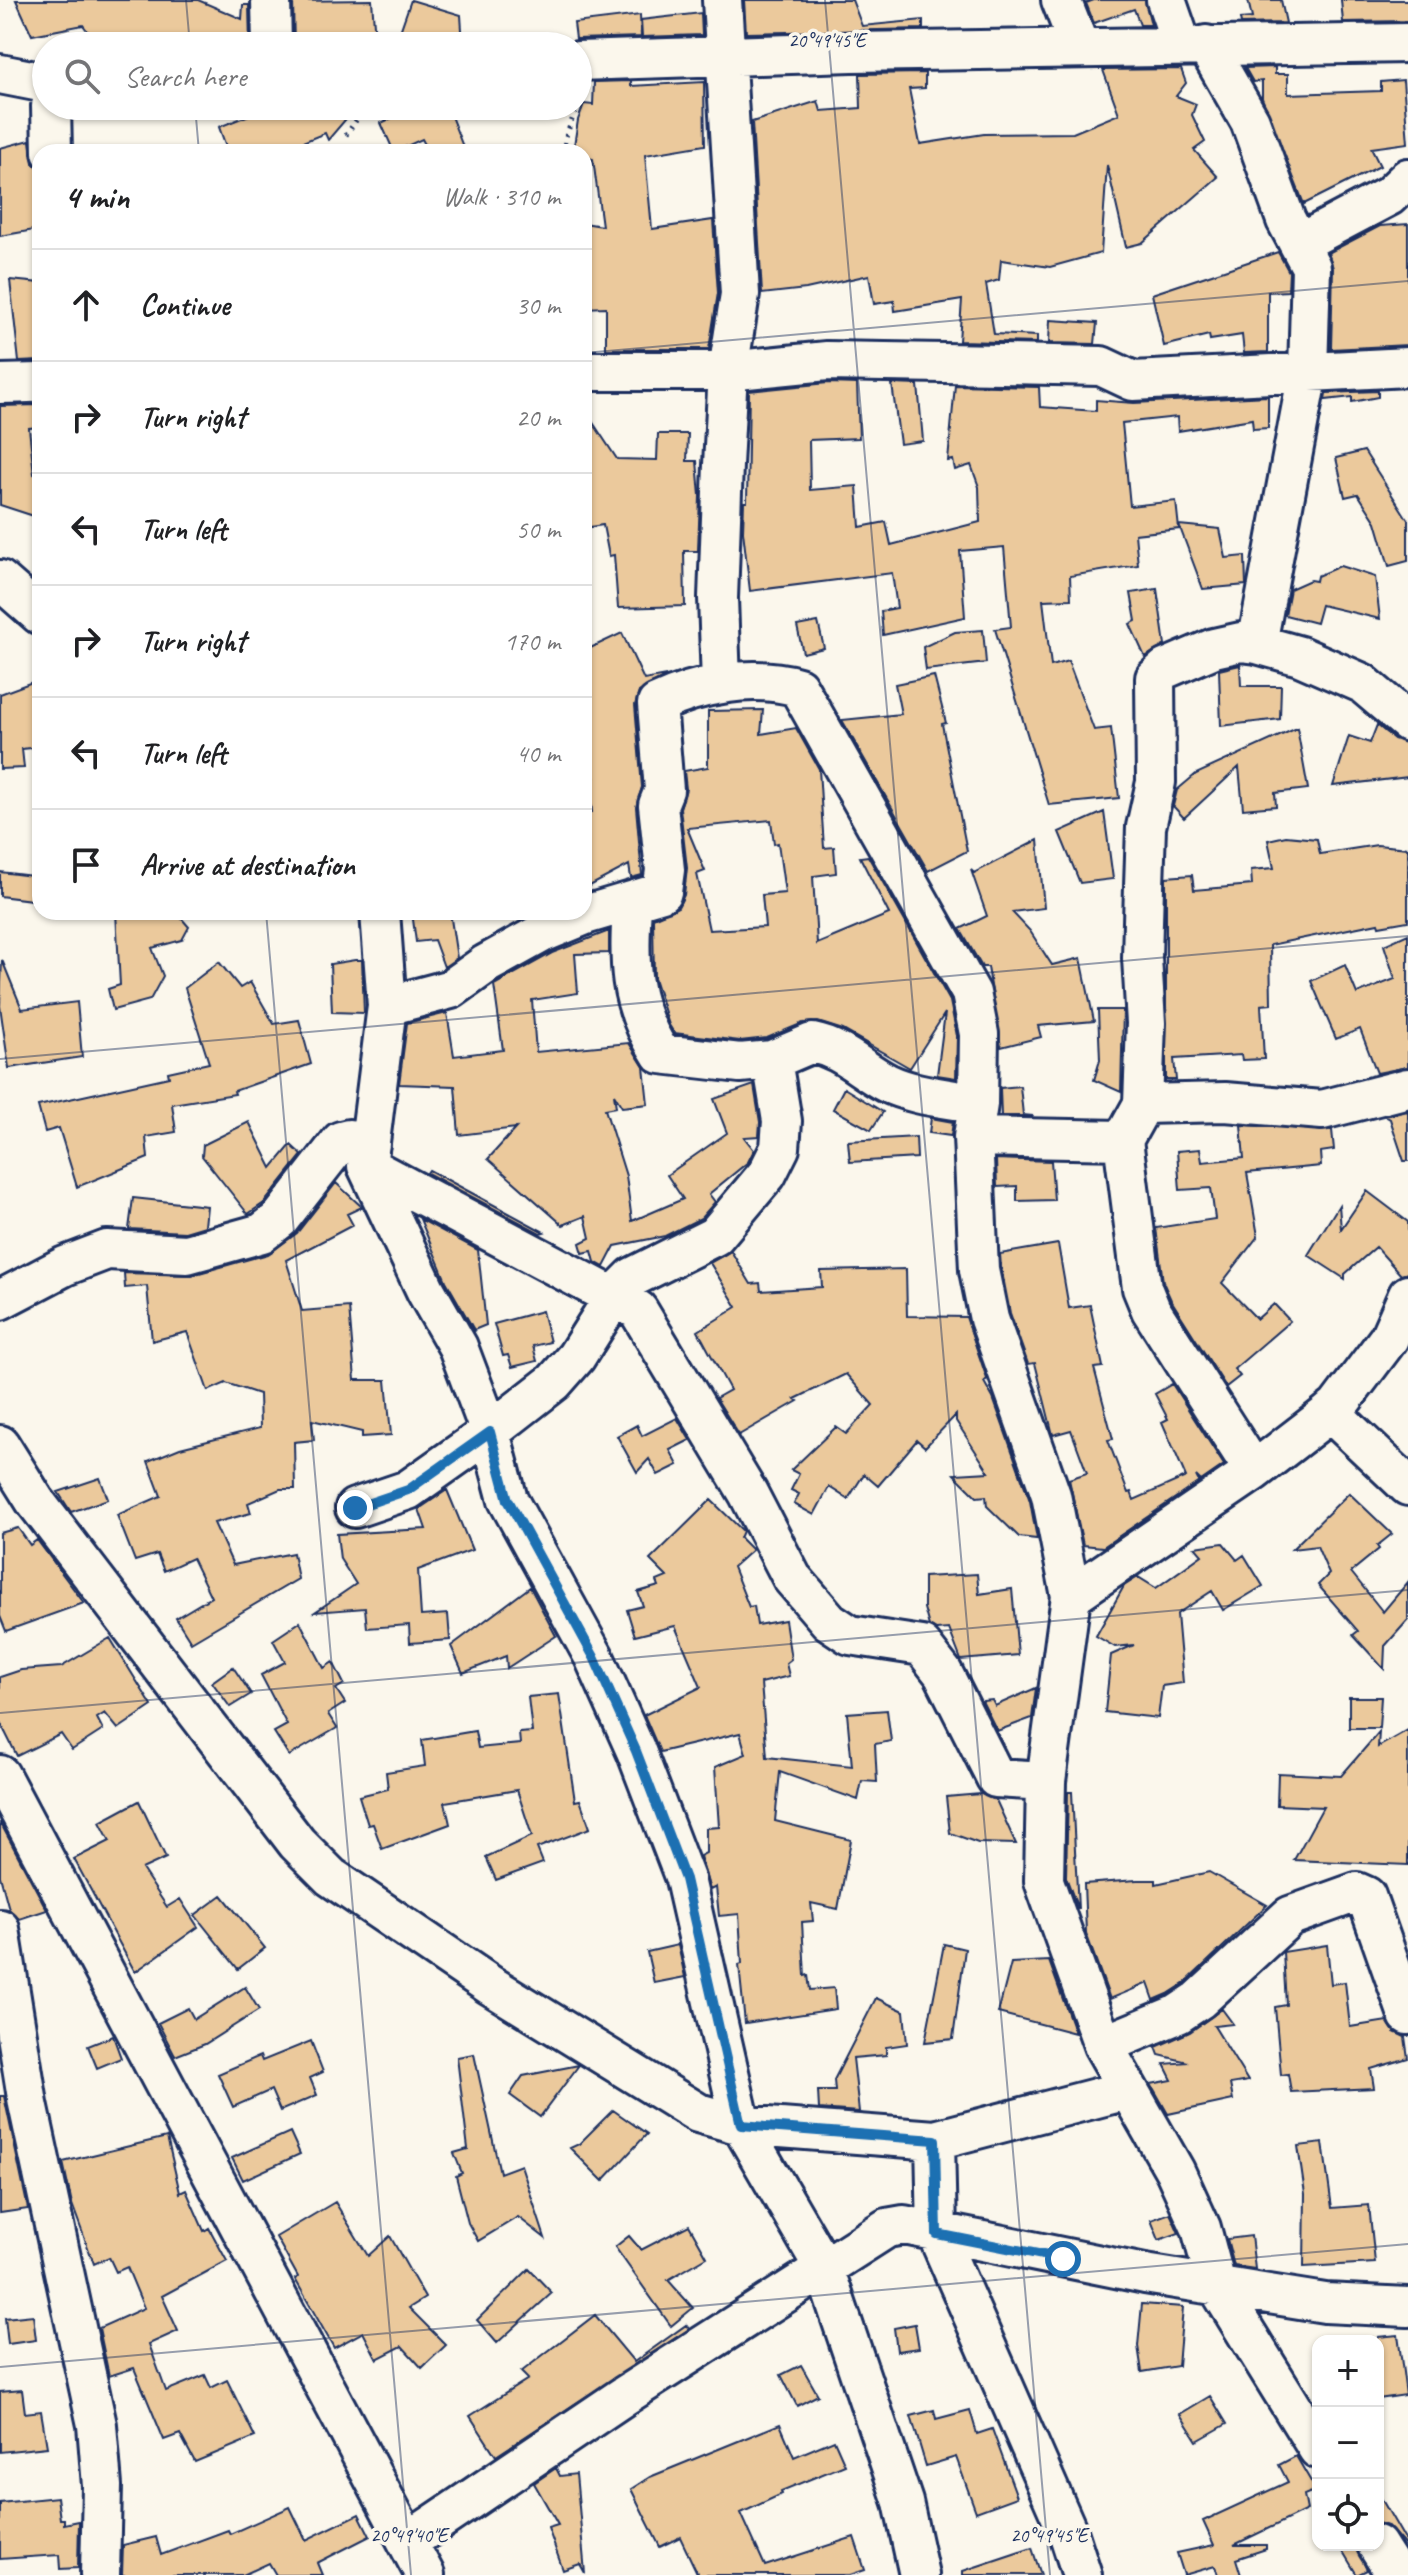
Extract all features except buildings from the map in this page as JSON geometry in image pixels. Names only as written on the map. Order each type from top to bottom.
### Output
[{"type":"street","points":[[271,0],[272,32]]},
{"type":"street","points":[[721,684],[718,598],[728,371],[740,294],[722,0]]},
{"type":"street","points":[[1061,0],[1080,48]]},
{"type":"street","points":[[1166,0],[1194,45],[1250,121],[1286,220],[1311,267],[1308,372],[1257,644]]},
{"type":"street","points":[[592,61],[1194,45],[1408,43]]},
{"type":"street","points":[[0,74],[32,80]]},
{"type":"street","points":[[51,120],[52,144]]},
{"type":"street","points":[[1300,243],[1389,196],[1408,178]]},
{"type":"street","points":[[592,371],[728,371],[827,361],[1101,366],[1133,381],[1408,367]]},
{"type":"street","points":[[0,384],[32,383]]},
{"type":"street","points":[[0,580],[32,608]]},
{"type":"street","points":[[1254,1471],[1151,1310],[1142,1288],[1123,1140],[1143,1104],[1146,1023],[1142,958],[1144,886],[1146,827],[1156,782],[1155,678],[1165,669],[1214,648],[1241,642],[1257,644],[1300,656],[1362,683],[1408,722]]},
{"type":"street","points":[[592,913],[662,892],[665,887],[658,805],[664,790],[657,704],[677,695],[721,684],[779,681],[798,687],[971,993],[979,1034],[976,1120],[979,1270],[989,1319],[1051,1495],[1071,1596],[1046,1781],[1044,1881],[1103,2045],[1188,2199],[1201,2228],[1216,2284],[1312,2439]]},
{"type":"street","points":[[632,902],[629,972],[641,1019],[661,1054],[740,1063],[772,1060],[798,1046],[812,1043],[829,1046],[886,1083],[976,1120],[1123,1140]]},
{"type":"street","points":[[381,920],[387,1006],[369,1155],[426,1291],[458,1347],[490,1432],[508,1500],[594,1657],[636,1751],[685,1879],[741,2125],[824,2268],[903,2502],[919,2575]]},
{"type":"street","points":[[387,1006],[451,989],[486,964],[542,933],[573,920]]},
{"type":"street","points":[[355,1508],[408,1490],[490,1432],[554,1382],[576,1357],[615,1295],[633,1277],[715,1236],[767,1174],[780,1148],[782,1121],[772,1060]]},
{"type":"street","points":[[1143,1104],[1225,1102],[1322,1110],[1408,1088]]},
{"type":"street","points":[[0,1300],[65,1266],[107,1250],[187,1254],[262,1233],[280,1219],[341,1141],[349,1139],[369,1155],[638,1310],[748,1493],[792,1578],[829,1621],[850,1635],[922,1646],[943,1673],[996,1778],[1046,1781]]},
{"type":"street","points":[[1071,1596],[1254,1471],[1330,1412],[1389,1338],[1408,1295]]},
{"type":"street","points":[[1330,1412],[1408,1486]]},
{"type":"street","points":[[0,1445],[35,1501],[297,1843],[331,1877],[490,1985],[698,2113],[741,2125],[935,2140],[1127,2090]]},
{"type":"street","points":[[3,1788],[229,2202],[316,2374],[425,2575]]},
{"type":"street","points":[[1103,2045],[1178,2014],[1199,2000],[1290,1916],[1357,1892],[1366,1896],[1408,2015]]},
{"type":"street","points":[[0,1929],[28,2104],[97,2425],[102,2486],[100,2575]]},
{"type":"street","points":[[935,2140],[937,2234],[1069,2535],[1082,2575]]},
{"type":"street","points":[[409,2541],[887,2228],[904,2225],[937,2234],[1325,2303],[1408,2307]]},
{"type":"street","points":[[1381,2551],[1396,2575]]},
{"type":"path","points":[[346,135],[356,120]]},
{"type":"path","points":[[565,144],[572,120]]},
{"type":"route","points":[[355,1508],[408,1490],[490,1432],[508,1500],[594,1657],[636,1751],[685,1879],[741,2125],[935,2140],[937,2234],[1063,2259]]}]
